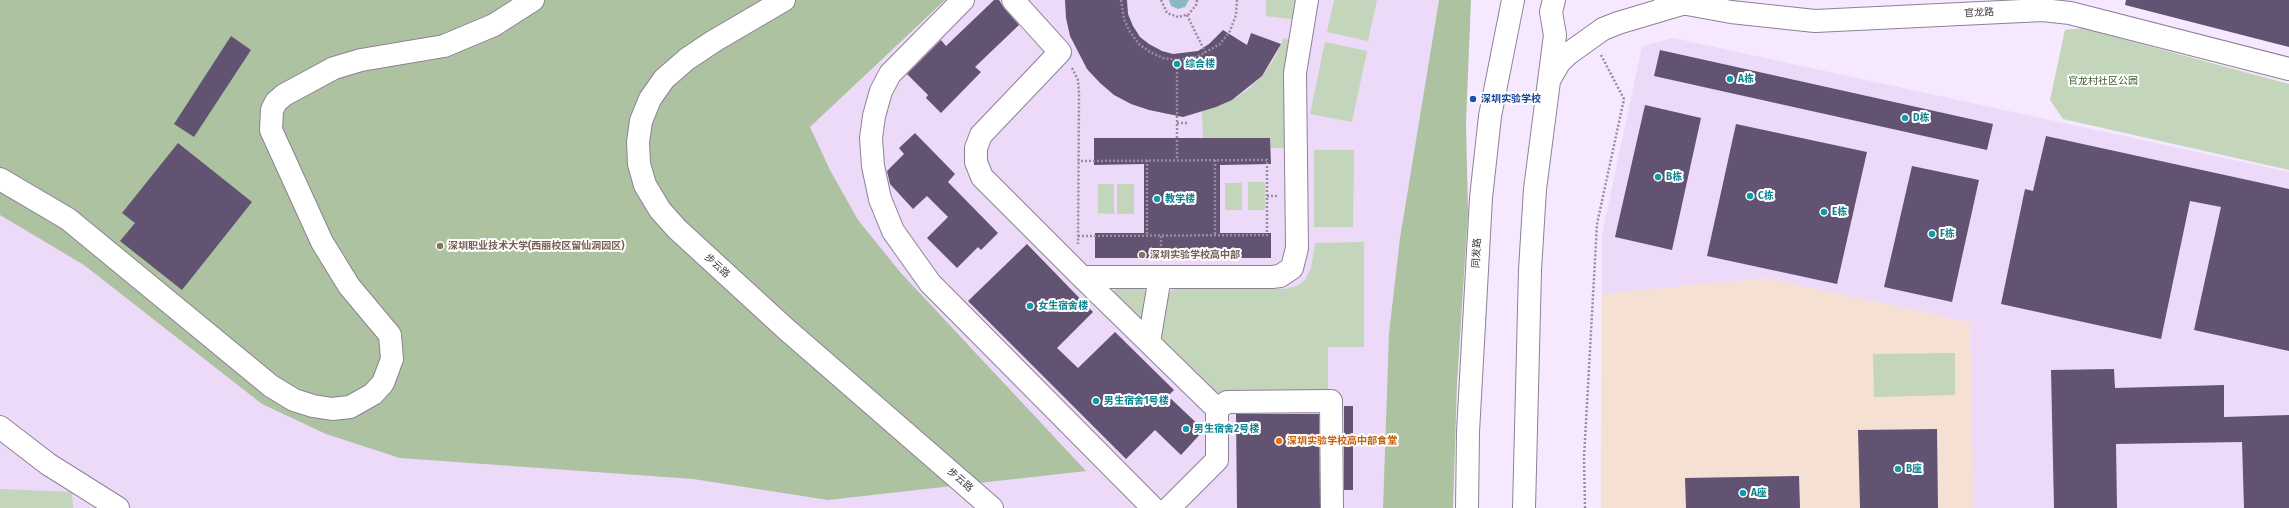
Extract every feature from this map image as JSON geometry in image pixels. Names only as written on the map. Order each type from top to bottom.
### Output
[{"type":"main road","points":[[0,179],[68,219],[271,386],[294,400],[313,406],[332,409],[350,407],[373,394],[383,383],[392,359],[390,335],[349,286],[322,242],[271,130],[270,121],[274,106],[284,95],[334,68],[361,60],[444,46],[494,25],[533,0]]},
{"type":"main road","name":"步云路","points":[[784,0],[708,45],[687,59],[664,79],[650,99],[641,121],[638,142],[639,164],[645,185],[660,210],[677,229],[786,329],[992,508]]},
{"type":"main road","points":[[963,0],[890,74],[881,91],[874,116],[871,138],[873,166],[880,199],[893,231],[930,283],[1153,508]]},
{"type":"main road","points":[[1013,0],[1060,52],[982,135],[976,148],[976,162],[982,177],[1217,409],[1217,460],[1169,508]]},
{"type":"main road","points":[[1080,275],[1272,277],[1287,272],[1295,262],[1297,248],[1295,73],[1307,0]]},
{"type":"main road","name":"同发路","points":[[1467,508],[1469,424],[1482,191],[1490,116],[1513,0]]},
{"type":"main road","points":[[1524,508],[1537,159],[1555,35],[1551,12],[1554,0]]},
{"type":"main road","points":[[1547,88],[1559,64],[1578,45],[1593,35],[1618,23],[1674,1]]},
{"type":"main road","name":"官龙路","points":[[1674,1],[1773,18],[1815,21],[2021,6],[2070,14],[2289,69]]},
{"type":"main road","points":[[1149,342],[1160,277]]},
{"type":"main road","points":[[1217,409],[1227,402],[1331,401],[1332,508]]},
{"type":"main road","points":[[0,427],[48,464],[118,508]]},
{"type":"path","points":[[1122,0],[1124,20],[1130,32],[1139,44],[1150,52],[1163,58],[1177,60],[1206,54],[1220,44],[1230,31],[1236,15],[1237,0]]},
{"type":"path","points":[[1161,0],[1167,13],[1178,17],[1187,15],[1194,10],[1197,0]]},
{"type":"path","points":[[1187,15],[1206,54]]},
{"type":"path","points":[[1060,52],[1076,72],[1078,80],[1078,236],[1080,275]]},
{"type":"path","points":[[1585,508],[1584,458],[1597,224],[1624,99],[1598,52]]},
{"type":"path","points":[[1177,60],[1177,160]]},
{"type":"path","points":[[1177,122],[1187,122]]},
{"type":"path","points":[[1146,160],[1147,235]]},
{"type":"path","points":[[1215,160],[1215,235]]},
{"type":"path","points":[[1078,161],[1267,160],[1267,235],[1078,236]]},
{"type":"path","points":[[1267,196],[1277,196]]},
{"type":"shaded area","name":"深圳职业技术大学(西丽校区留仙洞园区)","points":[[0,0],[1439,0],[1400,238],[1389,333],[1383,508],[0,508]]},
{"type":"shaded area","points":[[1673,38],[2289,172],[2289,508],[1974,508],[1970,322],[1765,278],[1602,294],[1602,234],[1642,46]]},
{"type":"shaded area","points":[[1765,278],[1970,322],[1974,508],[1601,508],[1602,294]]},
{"type":"green space","name":"深圳职业技术大学(西丽校区留仙洞园区)","points":[[0,0],[945,0],[810,127],[830,170],[858,220],[900,272],[1086,471],[828,500],[693,479],[400,458],[326,434],[262,404],[84,265],[0,215]]},
{"type":"green space","points":[[1266,0],[1300,0],[1298,20],[1266,16]]},
{"type":"green space","points":[[1334,0],[1377,0],[1368,41],[1327,32]]},
{"type":"green space","points":[[1439,0],[1471,0],[1466,123],[1468,212],[1457,384],[1453,508],[1383,508],[1389,333],[1400,238]]},
{"type":"green space","name":"官龙村社区公园","points":[[2082,28],[2289,84],[2289,170],[2063,119],[2050,100],[2065,30]]},
{"type":"green space","points":[[1284,38],[1291,41],[1286,148],[1270,148],[1270,138],[1203,138],[1202,111],[1232,100],[1246,91],[1262,76],[1274,59]]},
{"type":"green space","points":[[1325,42],[1367,51],[1352,122],[1310,114]]},
{"type":"green space","points":[[1314,150],[1354,150],[1353,227],[1314,227]]},
{"type":"green space","points":[[1248,182],[1265,182],[1265,210],[1248,210]]},
{"type":"green space","points":[[1225,183],[1242,183],[1242,210],[1225,210]]},
{"type":"green space","points":[[1098,184],[1114,184],[1114,214],[1098,213]]},
{"type":"green space","points":[[1117,184],[1134,184],[1134,214],[1117,214]]},
{"type":"green space","points":[[1364,242],[1364,347],[1328,347],[1328,395],[1216,395],[1164,345],[1159,331],[1166,296],[1173,289],[1284,289],[1297,286],[1305,280],[1311,268],[1315,243]]},
{"type":"green space","points":[[1117,288],[1141,288],[1147,291],[1141,319],[1138,320],[1112,293]]},
{"type":"green space","points":[[1955,353],[1955,395],[1874,397],[1873,354]]},
{"type":"green space","points":[[0,489],[72,492],[73,508],[0,508]]},
{"type":"water","points":[[1169,0],[1189,0],[1185,7],[1178,9],[1171,6]]},
{"type":"building","points":[[994,0],[999,0],[1019,25],[975,67],[981,72],[941,113],[926,98],[928,95],[907,74],[941,40],[946,46]]},
{"type":"building","name":"综合楼","points":[[1065,0],[1127,0],[1128,14],[1140,37],[1162,51],[1173,54],[1198,51],[1209,44],[1223,30],[1247,45],[1251,33],[1281,44],[1262,76],[1232,100],[1216,107],[1183,117],[1149,110],[1131,104],[1114,95],[1100,83],[1087,69],[1070,36],[1066,18]]},
{"type":"building","points":[[2126,0],[2289,0],[2289,47],[2125,5]]},
{"type":"building","points":[[231,36],[251,50],[194,137],[174,124]]},
{"type":"building","points":[[1660,50],[1993,124],[1987,150],[1654,76]]},
{"type":"building","name":"B栋","points":[[1645,105],[1701,118],[1672,250],[1615,237]]},
{"type":"building","points":[[1736,124],[1867,152],[1837,284],[1707,256]]},
{"type":"building","points":[[915,133],[955,174],[948,182],[998,233],[981,250],[978,247],[957,268],[927,238],[948,217],[927,196],[913,209],[890,184],[887,171],[904,154],[899,148]]},
{"type":"building","points":[[2046,136],[2289,189],[2289,351],[2194,330],[2221,207],[2190,201],[2161,339],[2001,304],[2025,189],[2033,191]]},
{"type":"building","name":"教学楼","points":[[1094,138],[1270,138],[1271,164],[1220,165],[1220,233],[1271,233],[1271,258],[1095,258],[1095,233],[1144,233],[1144,164],[1094,165]]},
{"type":"building","points":[[178,143],[252,202],[182,290],[120,241],[135,223],[122,213]]},
{"type":"building","name":"F栋","points":[[1912,166],[1979,180],[1952,302],[1884,287]]},
{"type":"building","points":[[1027,244],[1093,312],[1057,348],[1078,368],[1115,332],[1174,390],[1168,396],[1204,430],[1181,455],[1155,430],[1126,459],[968,301]]},
{"type":"building","points":[[2114,369],[2115,388],[2224,385],[2224,417],[2289,415],[2289,508],[2244,508],[2242,442],[2116,444],[2117,508],[2054,508],[2051,370]]},
{"type":"building","points":[[1344,406],[1353,406],[1353,490],[1344,490]]},
{"type":"building","name":"深圳实验学校高中部食堂","points":[[1236,414],[1319,414],[1320,508],[1237,508]]},
{"type":"building","name":"B座","points":[[1937,429],[1938,508],[1860,508],[1858,430]]},
{"type":"building","name":"A座","points":[[1799,476],[1800,508],[1686,508],[1685,478]]},
{"type":"place","name":"综合楼","points":[[1177,64]]},
{"type":"place","name":"A栋","points":[[1730,79]]},
{"type":"place","name":"深圳实验学校","points":[[1473,99]]},
{"type":"place","name":"D栋","points":[[1905,118]]},
{"type":"place","name":"B栋","points":[[1658,177]]},
{"type":"place","name":"C栋","points":[[1750,196]]},
{"type":"place","name":"教学楼","points":[[1157,199]]},
{"type":"place","name":"E栋","points":[[1824,212]]},
{"type":"place","name":"F栋","points":[[1932,234]]},
{"type":"place","name":"深圳职业技术大学(西丽校区留仙洞园区)","points":[[440,246]]},
{"type":"place","name":"深圳实验学校高中部","points":[[1142,255]]},
{"type":"place","name":"女生宿舍楼","points":[[1030,306]]},
{"type":"place","name":"男生宿舍1号楼","points":[[1096,401]]},
{"type":"place","name":"男生宿舍2号楼","points":[[1186,429]]},
{"type":"place","name":"深圳实验学校高中部食堂","points":[[1279,441]]},
{"type":"place","name":"B座","points":[[1898,469]]},
{"type":"place","name":"A座","points":[[1743,493]]}]
